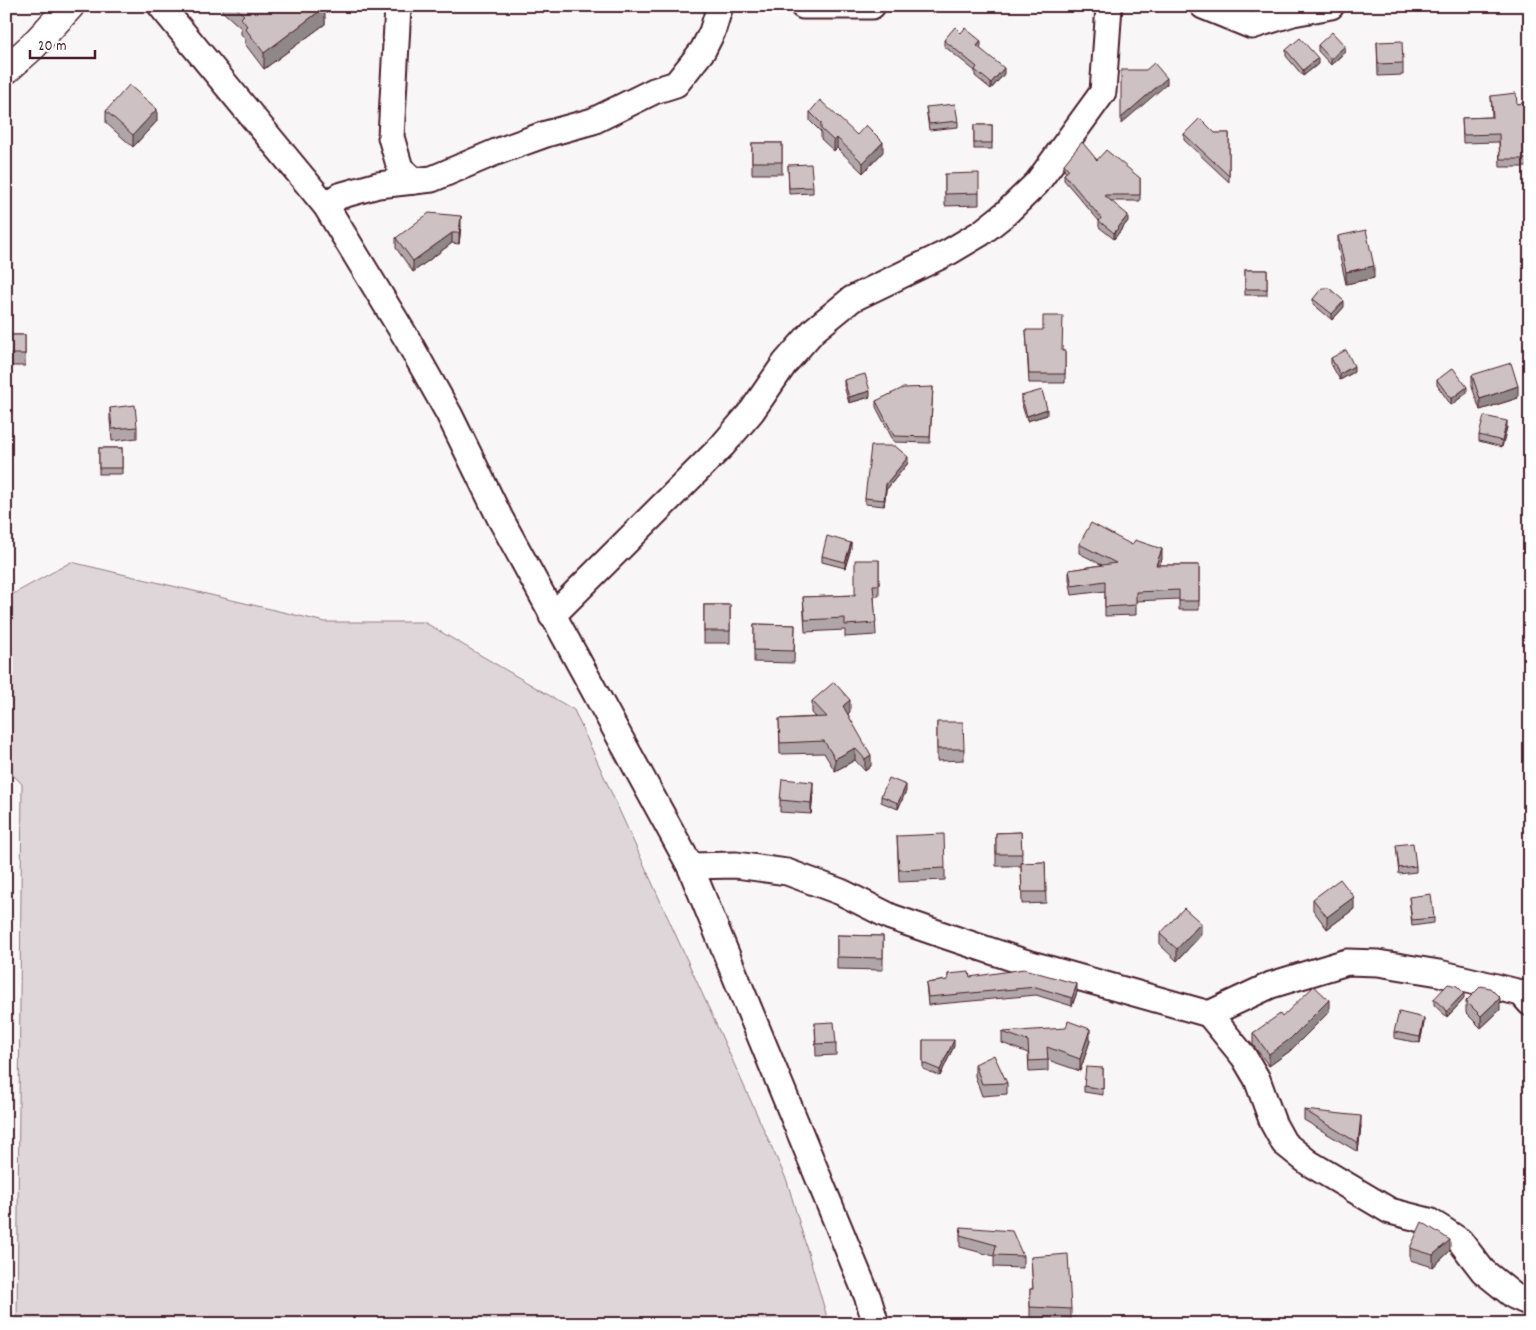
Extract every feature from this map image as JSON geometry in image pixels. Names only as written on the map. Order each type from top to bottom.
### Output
[{"type":"street","points":[[6,70],[33,46],[70,6]]},
{"type":"street","points":[[161,6],[326,206],[407,339],[449,414],[500,518],[552,616],[690,866],[868,1298],[876,1324]]},
{"type":"street","points":[[398,6],[391,137],[400,168],[414,181]]},
{"type":"street","points":[[326,206],[339,196],[378,185],[432,179],[496,152],[546,134],[593,121],[654,91],[676,84],[703,50],[712,32],[720,6]]},
{"type":"street","points":[[803,6],[820,8],[872,6]]},
{"type":"street","points":[[552,616],[722,446],[752,411],[785,363],[814,330],[852,299],[949,252],[982,233],[1037,183],[1103,92],[1109,6]]},
{"type":"street","points":[[1203,6],[1252,26],[1293,13],[1331,6]]},
{"type":"street","points":[[690,866],[736,865],[787,872],[841,892],[891,917],[949,938],[1024,962],[1209,1014],[1253,1071],[1266,1097],[1274,1123],[1284,1143],[1309,1163],[1390,1211],[1429,1221],[1442,1229],[1460,1241],[1483,1271],[1514,1296],[1530,1303]]},
{"type":"street","points":[[1209,1014],[1271,985],[1346,962],[1378,963],[1440,974],[1520,992],[1530,1003]]},
{"type":"shaded area","points":[[71,562],[325,622],[424,622],[574,710],[787,1181],[829,1324],[17,1324],[22,784],[6,768],[6,598]]},
{"type":"building","points":[[234,6],[325,7],[264,53],[245,28],[247,26],[241,18],[244,15]]},
{"type":"building","points":[[955,27],[961,33],[965,28],[981,41],[977,46],[1004,68],[991,83],[975,70],[977,67],[944,40]]},
{"type":"building","points":[[1332,32],[1345,46],[1331,59],[1318,45]]},
{"type":"building","points":[[1300,38],[1318,58],[1303,70],[1286,50]]},
{"type":"building","points":[[1402,41],[1403,63],[1378,64],[1377,42]]},
{"type":"building","points":[[1154,63],[1167,78],[1121,118],[1121,70],[1146,70]]},
{"type":"building","points":[[129,85],[157,109],[133,135],[106,111]]},
{"type":"building","points":[[1516,93],[1517,104],[1530,102],[1530,159],[1500,159],[1499,134],[1463,135],[1462,118],[1493,117],[1491,96]]},
{"type":"building","points":[[820,100],[857,135],[866,125],[883,142],[863,163],[837,138],[834,141],[821,129],[821,123],[810,112]]},
{"type":"building","points":[[955,104],[958,121],[929,124],[926,107]]},
{"type":"building","points":[[1200,118],[1215,133],[1229,133],[1229,176],[1184,134]]},
{"type":"building","points":[[974,125],[992,125],[992,143],[974,143]]},
{"type":"building","points":[[1082,142],[1097,160],[1106,150],[1140,178],[1140,195],[1104,195],[1128,215],[1114,233],[1099,221],[1101,218],[1064,174],[1069,170],[1064,164]]},
{"type":"building","points":[[752,143],[782,143],[782,162],[752,162]]},
{"type":"building","points":[[811,164],[813,187],[789,188],[788,165]]},
{"type":"building","points":[[979,173],[979,193],[945,194],[945,174]]},
{"type":"building","points":[[429,213],[461,216],[459,233],[452,233],[413,261],[396,238]]},
{"type":"building","points":[[1366,230],[1374,266],[1346,272],[1338,236]]},
{"type":"building","points":[[1245,270],[1267,270],[1267,289],[1245,289]]},
{"type":"building","points":[[1322,288],[1329,288],[1344,301],[1332,314],[1313,299]]},
{"type":"building","points":[[1043,316],[1063,316],[1062,351],[1065,351],[1065,374],[1029,374],[1026,330],[1043,330]]},
{"type":"building","points":[[6,335],[25,335],[25,354],[6,354]]},
{"type":"building","points":[[1346,350],[1354,366],[1340,374],[1331,358]]},
{"type":"building","points":[[1511,363],[1518,386],[1480,399],[1472,375]]},
{"type":"building","points":[[1453,368],[1467,387],[1451,399],[1437,380]]},
{"type":"building","points":[[865,374],[870,391],[849,397],[844,380]]},
{"type":"building","points":[[933,387],[930,437],[894,436],[876,401],[903,388]]},
{"type":"building","points":[[1042,390],[1047,409],[1027,416],[1021,396]]},
{"type":"building","points":[[135,405],[137,427],[112,429],[110,408]]},
{"type":"building","points":[[1484,416],[1507,421],[1502,441],[1479,435]]},
{"type":"building","points":[[871,446],[895,446],[908,457],[886,484],[884,500],[865,498]]},
{"type":"building","points":[[99,448],[122,448],[122,468],[99,468]]},
{"type":"building","points":[[1091,523],[1132,545],[1135,540],[1162,549],[1156,565],[1199,565],[1199,601],[1179,601],[1179,590],[1136,592],[1136,605],[1105,607],[1105,581],[1072,586],[1069,570],[1116,563],[1079,544]]},
{"type":"building","points":[[827,536],[851,543],[845,562],[822,556]]},
{"type":"building","points":[[855,560],[879,560],[879,585],[873,585],[876,623],[845,625],[845,618],[805,620],[803,597],[855,595]]},
{"type":"building","points":[[704,605],[730,605],[730,631],[704,631]]},
{"type":"building","points":[[754,624],[795,625],[794,651],[754,650]]},
{"type":"building","points":[[834,682],[850,700],[843,706],[871,755],[865,759],[855,748],[835,759],[824,741],[780,743],[779,719],[827,717],[812,701]]},
{"type":"building","points":[[937,722],[963,722],[964,749],[937,749]]},
{"type":"building","points":[[889,778],[906,785],[898,803],[881,796]]},
{"type":"building","points":[[782,779],[813,782],[811,803],[780,800]]},
{"type":"building","points":[[1021,832],[1022,854],[996,854],[996,833]]},
{"type":"building","points":[[944,834],[945,868],[899,870],[897,836]]},
{"type":"building","points":[[1413,843],[1416,866],[1399,868],[1396,845]]},
{"type":"building","points":[[1045,862],[1046,892],[1022,892],[1021,863]]},
{"type":"building","points":[[1340,879],[1354,897],[1327,917],[1313,899]]},
{"type":"building","points":[[1431,894],[1434,918],[1412,920],[1409,897]]},
{"type":"building","points":[[1184,908],[1201,923],[1177,949],[1160,934]]},
{"type":"building","points":[[837,935],[883,936],[883,958],[837,957]]},
{"type":"building","points":[[1024,969],[1077,984],[1072,998],[1036,987],[928,997],[926,983],[948,980],[948,974],[969,972],[970,977]]},
{"type":"building","points":[[1448,984],[1457,986],[1464,993],[1447,1011],[1434,999]]},
{"type":"building","points":[[1314,986],[1329,1000],[1290,1039],[1269,1054],[1253,1033],[1280,1014],[1282,1017]]},
{"type":"building","points":[[1481,986],[1490,988],[1500,998],[1481,1016],[1466,1001]]},
{"type":"building","points":[[1399,1012],[1424,1018],[1420,1037],[1394,1032]]},
{"type":"building","points":[[1068,1021],[1090,1029],[1080,1059],[1047,1047],[1048,1060],[1029,1061],[1028,1041],[1002,1032],[1066,1028]]},
{"type":"building","points":[[834,1022],[836,1043],[816,1044],[815,1023]]},
{"type":"building","points":[[923,1040],[954,1040],[940,1070],[923,1063]]},
{"type":"building","points":[[994,1055],[1007,1083],[982,1084],[975,1064]]},
{"type":"building","points":[[1086,1067],[1103,1068],[1103,1089],[1084,1086]]},
{"type":"building","points":[[1304,1110],[1361,1116],[1358,1143]]},
{"type":"building","points":[[1422,1222],[1450,1240],[1433,1255],[1410,1248]]},
{"type":"building","points":[[961,1227],[1012,1231],[1023,1256],[994,1255],[996,1245],[960,1235]]},
{"type":"building","points":[[1068,1254],[1071,1309],[1030,1307],[1030,1289],[1033,1289],[1031,1257]]}]
